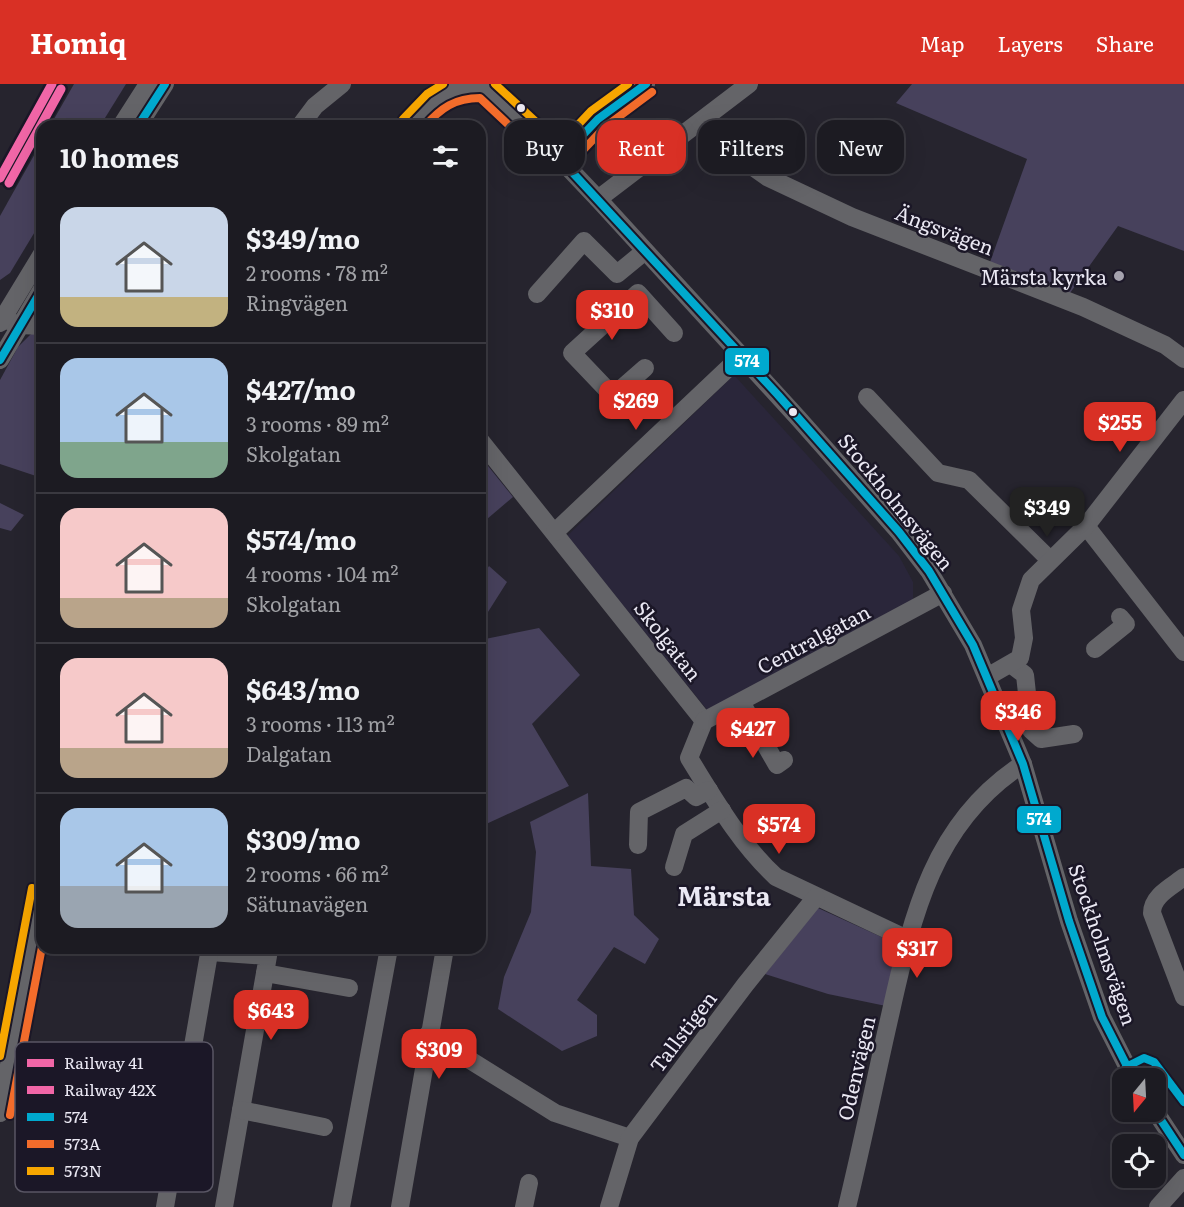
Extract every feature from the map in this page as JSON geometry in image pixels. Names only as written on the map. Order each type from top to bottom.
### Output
[{"type":"street","points":[[125,120],[148,84]]},
{"type":"street","points":[[142,120],[165,84]]},
{"type":"street","points":[[304,120],[315,106],[342,84]]},
{"type":"street","points":[[705,120],[749,84]]},
{"type":"street","points":[[585,133],[598,119],[642,85]]},
{"type":"street","name":"Stockholmsvägen","points":[[417,120],[439,96],[461,87],[484,88],[519,120]]},
{"type":"street","points":[[598,199],[698,126]]},
{"type":"street","name":"Stockholmsvägen","points":[[575,174],[899,532],[943,593],[973,645],[1023,764],[1069,921],[1102,1017],[1128,1068]]},
{"type":"street","name":"Ängsvägen","points":[[763,174],[852,217],[1083,307],[1165,345],[1184,359]]},
{"type":"street","points":[[537,294],[584,241],[617,273],[645,251]]},
{"type":"street","points":[[30,318],[2,314],[36,263]]},
{"type":"street","points":[[645,368],[613,396],[572,353],[638,293],[674,333]]},
{"type":"street","points":[[0,360],[30,318],[36,304]]},
{"type":"street","points":[[555,532],[741,356]]},
{"type":"street","points":[[867,397],[938,473],[969,480],[1050,560]]},
{"type":"street","points":[[987,677],[1012,665],[1024,651],[1022,610],[1025,593],[1031,580],[1086,526],[1184,400]]},
{"type":"street","name":"Skolgatan","points":[[486,447],[704,721]]},
{"type":"street","points":[[1086,526],[1184,652]]},
{"type":"street","name":"Centralgatan","points":[[704,721],[943,593]]},
{"type":"street","points":[[1095,649],[1126,624],[1120,617]]},
{"type":"street","points":[[1012,665],[1025,675],[1031,730],[1041,739],[1074,734]]},
{"type":"street","points":[[741,702],[777,765],[784,760]]},
{"type":"street","points":[[704,721],[689,758],[722,810],[761,863],[776,877],[907,939]]},
{"type":"street","name":"Odenvägen","points":[[847,1207],[907,939],[938,858],[962,822],[994,782],[1023,764]]},
{"type":"street","points":[[638,845],[639,812],[686,788],[696,797],[709,790]]},
{"type":"street","points":[[674,867],[684,834],[722,810]]},
{"type":"street","points":[[1184,877],[1155,899],[1152,913],[1184,997]]},
{"type":"street","name":"Tallstigen","points":[[609,1207],[630,1138],[745,985],[816,897]]},
{"type":"street","points":[[0,1113],[36,922]]},
{"type":"street","points":[[194,1042],[209,954]]},
{"type":"street","points":[[224,1207],[268,956],[249,954]]},
{"type":"street","points":[[341,1207],[388,954]]},
{"type":"street","points":[[400,1207],[428,1034],[444,954]]},
{"type":"street","points":[[265,973],[349,988]]},
{"type":"street","points":[[428,1034],[555,1113],[630,1138]]},
{"type":"street","points":[[241,1110],[324,1127]]},
{"type":"street","points":[[1162,1122],[1184,1155]]},
{"type":"street","points":[[1158,1207],[1184,1178]]},
{"type":"street","points":[[524,1207],[530,1183]]},
{"type":"street","points":[[165,1207],[168,1192]]},
{"type":"shaded area","points":[[74,84],[126,84],[104,120],[53,120]]},
{"type":"shaded area","points":[[912,84],[1184,84],[1184,251],[1118,226],[1070,293],[989,265],[1027,159],[896,103]]},
{"type":"shaded area","points":[[36,152],[36,230],[10,273],[0,280],[0,216]]},
{"type":"shaded area","points":[[31,334],[36,334],[36,476],[0,464],[0,380],[18,347]]},
{"type":"shaded area","points":[[734,375],[899,556],[913,582],[913,600],[708,711],[567,536]]},
{"type":"shaded area","points":[[486,463],[513,497],[486,520]]},
{"type":"shaded area","points":[[0,503],[24,515],[11,531],[0,528]]},
{"type":"shaded area","points":[[489,566],[507,582],[486,615],[486,570]]},
{"type":"shaded area","points":[[539,628],[580,675],[532,724],[569,786],[486,824],[486,639]]},
{"type":"shaded area","points":[[588,793],[591,866],[631,869],[634,915],[659,939],[645,964],[614,947],[577,1000],[597,1015],[597,1036],[562,1051],[498,1009],[504,977],[531,912],[536,852],[530,822]]},
{"type":"shaded area","points":[[818,908],[899,945],[886,1006],[828,994],[765,974]]},
{"type":"rail line","name":"41","points":[[0,178],[52,84]]},
{"type":"rail line","name":"42X","points":[[44,120],[61,89]]},
{"type":"rail line","name":"42X","points":[[9,183],[36,134]]},
{"type":"transit line","name":"574","points":[[142,120],[165,84]]},
{"type":"transit line","name":"573N","points":[[403,119],[427,94],[443,84]]},
{"type":"transit line","name":"573N","points":[[495,84],[560,144],[591,111],[628,84]]},
{"type":"transit line","name":"574","points":[[585,133],[598,119],[646,84]]},
{"type":"transit line","name":"573A","points":[[431,120],[449,105],[471,98],[480,98],[553,167],[561,169],[568,166],[605,127],[652,92]]},
{"type":"transit line","name":"574","points":[[574,174],[778,395],[899,532],[929,571],[973,645],[1023,764],[1069,921],[1102,1017],[1128,1068]]},
{"type":"transit line","name":"574","points":[[0,360],[36,299]]},
{"type":"transit line","name":"573N","points":[[0,1056],[32,888]]},
{"type":"transit line","name":"573A","points":[[24,1042],[41,954]]},
{"type":"transit line","name":"574","points":[[1126,1067],[1144,1058],[1154,1062],[1184,1102]]},
{"type":"transit line","name":"573A","points":[[10,1115],[15,1089]]},
{"type":"transit line","name":"574","points":[[1162,1122],[1184,1155]]},
{"type":"place","name":"Märsta kyrka","points":[[1119,276]]},
{"type":"district","name":"Märsta","points":[[724,894]]}]
